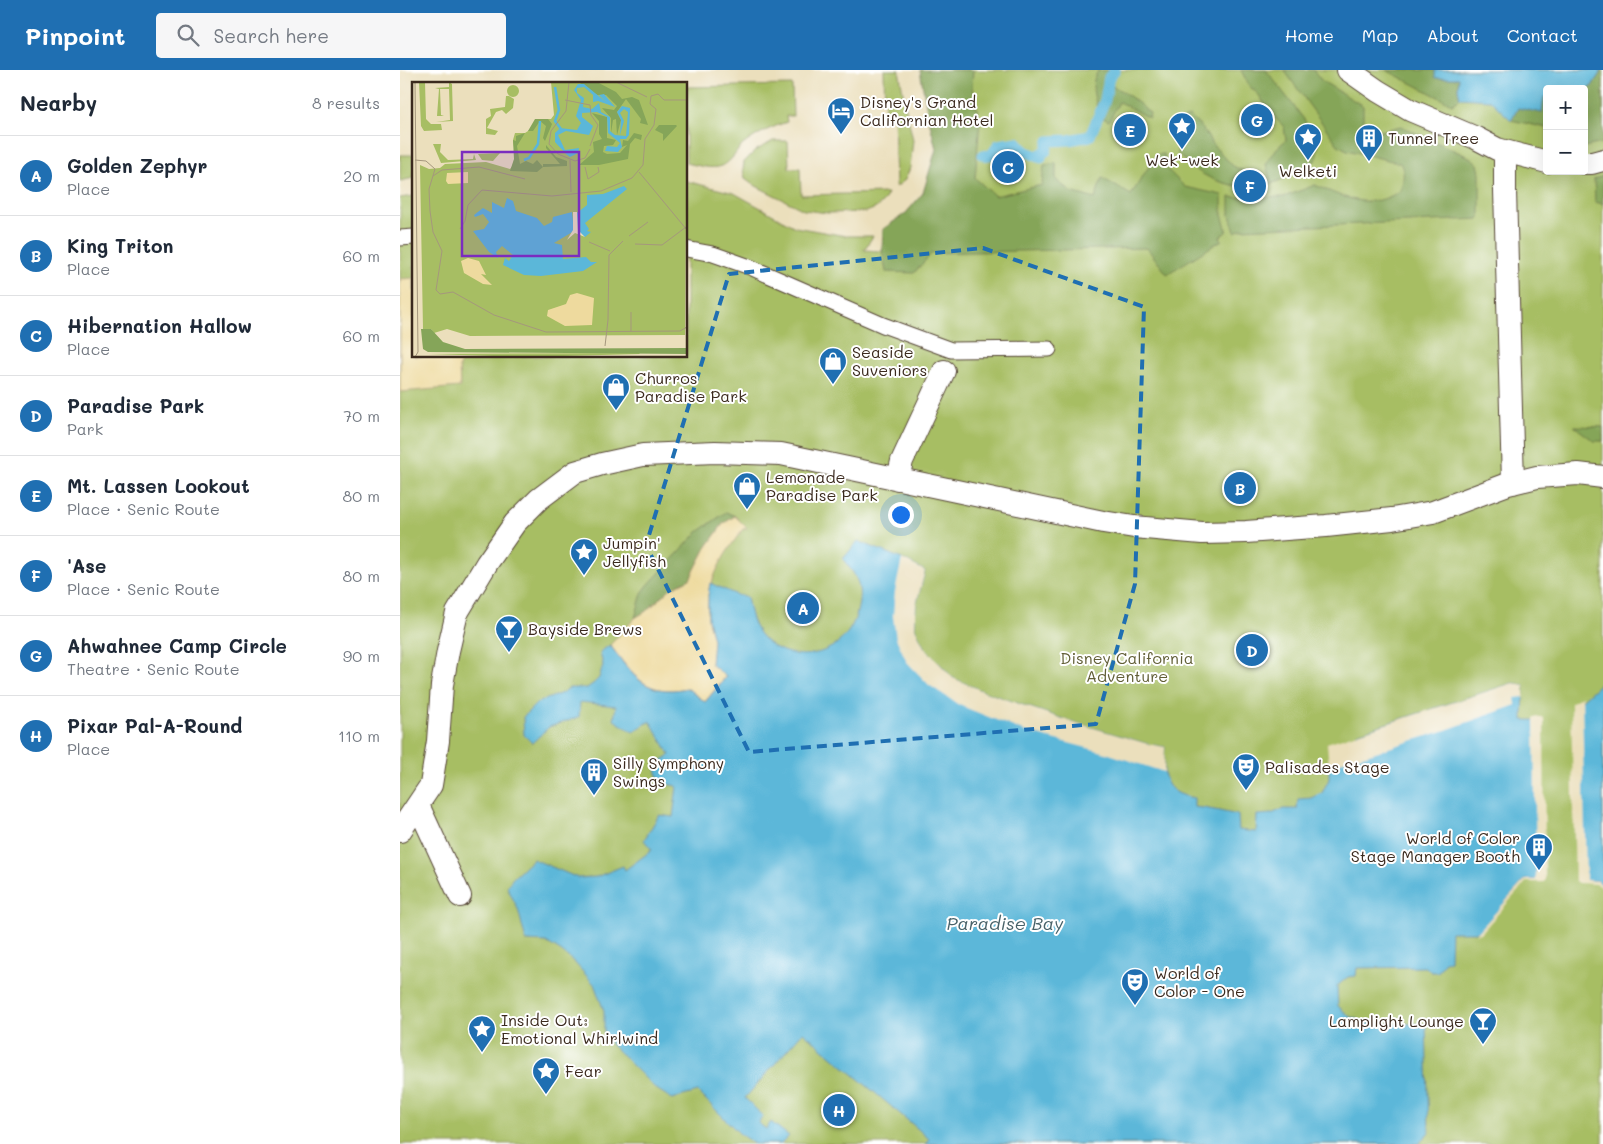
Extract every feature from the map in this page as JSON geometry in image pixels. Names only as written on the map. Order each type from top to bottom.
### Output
[{"type":"street","points":[[1348,70],[1410,110],[1505,152],[1543,161]]},
{"type":"street","points":[[1505,152],[1513,483]]},
{"type":"street","points":[[898,479],[902,461],[944,371]]},
{"type":"street","points":[[400,831],[431,785],[438,741],[442,685],[457,613],[487,563],[515,523],[540,499],[576,472],[602,464],[643,455],[715,452],[781,454],[1103,522],[1134,527],[1202,533],[1326,526],[1392,519],[1433,512],[1508,484],[1537,478],[1578,474],[1603,477]]},
{"type":"street","points":[[418,805],[460,896]]},
{"type":"lane","points":[[688,249],[713,254],[750,267],[883,326],[951,350],[1049,349]]},
{"type":"lane","points":[[944,371],[951,350]]},
{"type":"highlighted area","points":[[983,248],[1144,307],[1135,584],[1096,724],[749,752],[646,545],[729,274]]},
{"type":"green space","points":[[884,70],[899,70],[913,140],[910,168],[905,180],[896,187],[894,114],[885,114]]},
{"type":"green space","points":[[920,70],[973,70],[972,87],[980,122],[975,178],[995,196],[1042,185],[1044,165],[1056,163],[1056,180],[1071,192],[1095,199],[1102,178],[1131,195],[1156,155],[1164,154],[1168,170],[1185,187],[1222,195],[1222,215],[1227,231],[1220,237],[1222,240],[1167,274],[1147,248],[932,253],[914,273],[886,272],[882,250],[883,229],[906,213],[923,193],[936,149]]},
{"type":"green space","name":"Disney California Adventure","points":[[951,70],[1603,70],[1603,1144],[400,1144],[400,198],[412,196],[412,358],[688,358],[688,182],[734,193],[795,227],[846,236],[873,236],[864,250],[895,252],[951,172]]},
{"type":"green space","points":[[1099,70],[1109,70],[1106,77],[1103,99],[1098,110],[1093,85]]},
{"type":"green space","points":[[1241,70],[1266,70],[1319,142],[1316,160],[1298,173],[1271,184],[1266,164],[1277,148],[1286,140],[1284,127],[1269,111],[1259,95],[1249,86]]},
{"type":"green space","points":[[1284,70],[1313,70],[1322,81],[1363,106],[1363,122],[1381,131],[1401,126],[1471,158],[1478,164],[1480,173],[1480,219],[1241,229],[1235,232],[1230,215],[1230,197],[1284,197],[1315,185],[1347,198],[1368,201],[1389,197],[1400,191],[1401,188],[1403,173],[1400,163],[1347,150],[1338,145]]},
{"type":"green space","points":[[1386,70],[1435,70],[1436,78],[1459,78],[1458,89],[1460,98],[1452,104]]},
{"type":"green space","points":[[1603,70],[1603,143],[1588,146],[1588,88],[1592,86]]},
{"type":"green space","points":[[792,85],[793,116],[786,116],[787,122],[749,140],[722,166],[709,167],[688,163],[688,87]]},
{"type":"green space","points":[[1111,85],[1139,103],[1150,113],[1149,118],[1119,102],[1109,121],[1101,117],[1110,98]]},
{"type":"green space","points":[[1543,97],[1543,127],[1511,120],[1518,108]]},
{"type":"green space","points":[[1189,116],[1202,128],[1213,145],[1233,166],[1254,176],[1255,189],[1231,185],[1212,179],[1195,169],[1177,153],[1178,141],[1172,125]]},
{"type":"green space","points":[[773,141],[788,141],[789,168],[800,168],[801,195],[888,193],[884,201],[876,208],[866,212],[828,213],[804,210],[756,186],[745,178],[744,162],[755,151]]},
{"type":"green space","points":[[400,155],[412,155],[412,178],[400,181]]},
{"type":"green space","points":[[1603,176],[1603,204],[1595,202],[1594,179]]},
{"type":"green space","points":[[1574,426],[1603,427],[1603,441],[1594,441]]},
{"type":"green space","points":[[726,512],[735,516],[723,524],[706,548],[690,579],[679,584],[657,600],[648,610],[635,618],[642,593],[648,585],[698,532]]},
{"type":"sand","points":[[412,278],[412,358],[465,358],[459,366],[460,387],[400,392],[400,279]]},
{"type":"sand","points":[[735,516],[747,528],[743,529],[722,560],[712,581],[708,605],[708,623],[714,643],[711,664],[726,676],[705,702],[687,688],[673,690],[650,686],[633,674],[610,645],[635,618],[648,610],[670,589],[690,579],[706,548],[723,524]]},
{"type":"water","points":[[1435,70],[1602,70],[1592,86],[1588,88],[1588,85],[1543,85],[1542,113],[1518,108],[1511,120],[1490,100],[1460,98],[1458,89],[1459,78],[1435,78]]},
{"type":"water","name":"Paradise Bay","points":[[858,541],[902,559],[925,571],[916,605],[915,628],[924,647],[953,678],[985,692],[1060,718],[1148,744],[1165,747],[1165,774],[1166,781],[1170,787],[1183,795],[1194,798],[1194,807],[1238,815],[1239,830],[1256,832],[1257,815],[1271,814],[1283,809],[1297,809],[1298,799],[1311,798],[1322,793],[1329,779],[1329,765],[1357,733],[1513,683],[1524,685],[1523,720],[1541,720],[1543,880],[1525,880],[1479,932],[1451,932],[1450,960],[1445,961],[1438,972],[1431,972],[1426,967],[1357,968],[1356,976],[1348,977],[1337,986],[1338,1006],[1350,1017],[1357,1018],[1357,1023],[1426,1024],[1429,1132],[1419,1144],[925,1144],[929,1139],[803,1032],[745,1098],[763,1116],[758,1123],[766,1129],[771,1122],[789,1136],[781,1144],[754,1144],[740,1134],[698,1092],[672,1099],[655,1088],[612,1045],[604,1033],[604,1011],[594,984],[562,952],[546,942],[526,941],[518,909],[507,887],[512,879],[533,859],[578,878],[596,877],[623,866],[625,870],[652,850],[644,840],[659,815],[673,817],[677,786],[660,783],[655,765],[670,755],[650,721],[633,732],[614,720],[616,706],[580,702],[579,717],[549,727],[532,743],[524,735],[523,717],[537,703],[562,693],[569,688],[587,688],[594,683],[599,678],[603,665],[600,652],[610,645],[625,666],[641,681],[660,689],[687,688],[705,702],[726,677],[711,664],[713,640],[708,619],[710,583],[737,595],[747,597],[752,619],[757,629],[764,639],[777,648],[805,655],[832,647],[843,638],[857,612],[860,595],[858,582],[843,559]]},
{"type":"water","points":[[1603,681],[1603,886],[1598,881],[1578,880],[1574,703],[1583,699]]},
{"type":"pier","points":[[902,559],[925,571],[916,605],[915,628],[924,647],[953,678],[985,692],[1060,718],[1148,744],[1165,747],[1164,772],[1103,752],[1026,732],[959,705],[929,685],[907,662],[896,638],[893,616],[895,592]]},
{"type":"pier","points":[[1513,683],[1524,685],[1524,697],[1515,698],[1516,705],[1443,731],[1329,765],[1327,743]]},
{"type":"pier","points":[[1582,696],[1586,880],[1598,881],[1603,888],[1597,884],[1578,883],[1575,881],[1571,703]]},
{"type":"pier","points":[[1534,717],[1542,717],[1544,719],[1545,881],[1526,882],[1481,933],[1476,934],[1525,880],[1536,880]]},
{"type":"waterway","points":[[1037,156],[1046,151],[1049,141],[1090,136],[1105,100],[1109,77],[1115,70]]},
{"type":"waterway","points":[[983,155],[991,155],[998,145],[1017,142],[1025,151],[1041,158]]},
{"type":"place","name":"Ahwahnee Camp Circle","points":[[1257,120]]},
{"type":"place","name":"Mt. Lassen Lookout","points":[[1130,130]]},
{"type":"place","name":"Disney's Grand Californian Hotel","points":[[841,135]]},
{"type":"place","name":"Wek'-wek","points":[[1182,150]]},
{"type":"place","name":"Welketi","points":[[1308,161]]},
{"type":"place","name":"Tunnel Tree","points":[[1369,162]]},
{"type":"place","name":"Hibernation Hallow","points":[[1008,167]]},
{"type":"place","name":"'Ase","points":[[1250,186]]},
{"type":"place","name":"Seaside Suveniors","points":[[833,385]]},
{"type":"place","name":"Churros Paradise Park","points":[[616,411]]},
{"type":"place","name":"King Triton","points":[[1240,488]]},
{"type":"place","name":"Lemonade Paradise Park","points":[[747,510]]},
{"type":"place","name":"Jumpin' Jellyfish","points":[[584,576]]},
{"type":"place","name":"Golden Zephyr","points":[[803,608]]},
{"type":"place","name":"Paradise Park","points":[[1252,650]]},
{"type":"place","name":"Bayside Brews","points":[[509,653]]},
{"type":"place","name":"Palisades Stage","points":[[1246,791]]},
{"type":"place","name":"Silly Symphony Swings","points":[[594,796]]},
{"type":"place","name":"World of Color Stage Manager Booth","points":[[1539,871]]},
{"type":"place","name":"World of Color - One","points":[[1135,1006]]},
{"type":"place","name":"Lamplight Lounge","points":[[1483,1045]]},
{"type":"place","name":"Inside Out: Emotional Whirlwind","points":[[482,1053]]},
{"type":"place","name":"Fear","points":[[546,1095]]},
{"type":"place","name":"Pixar Pal-A-Round","points":[[839,1110]]}]
